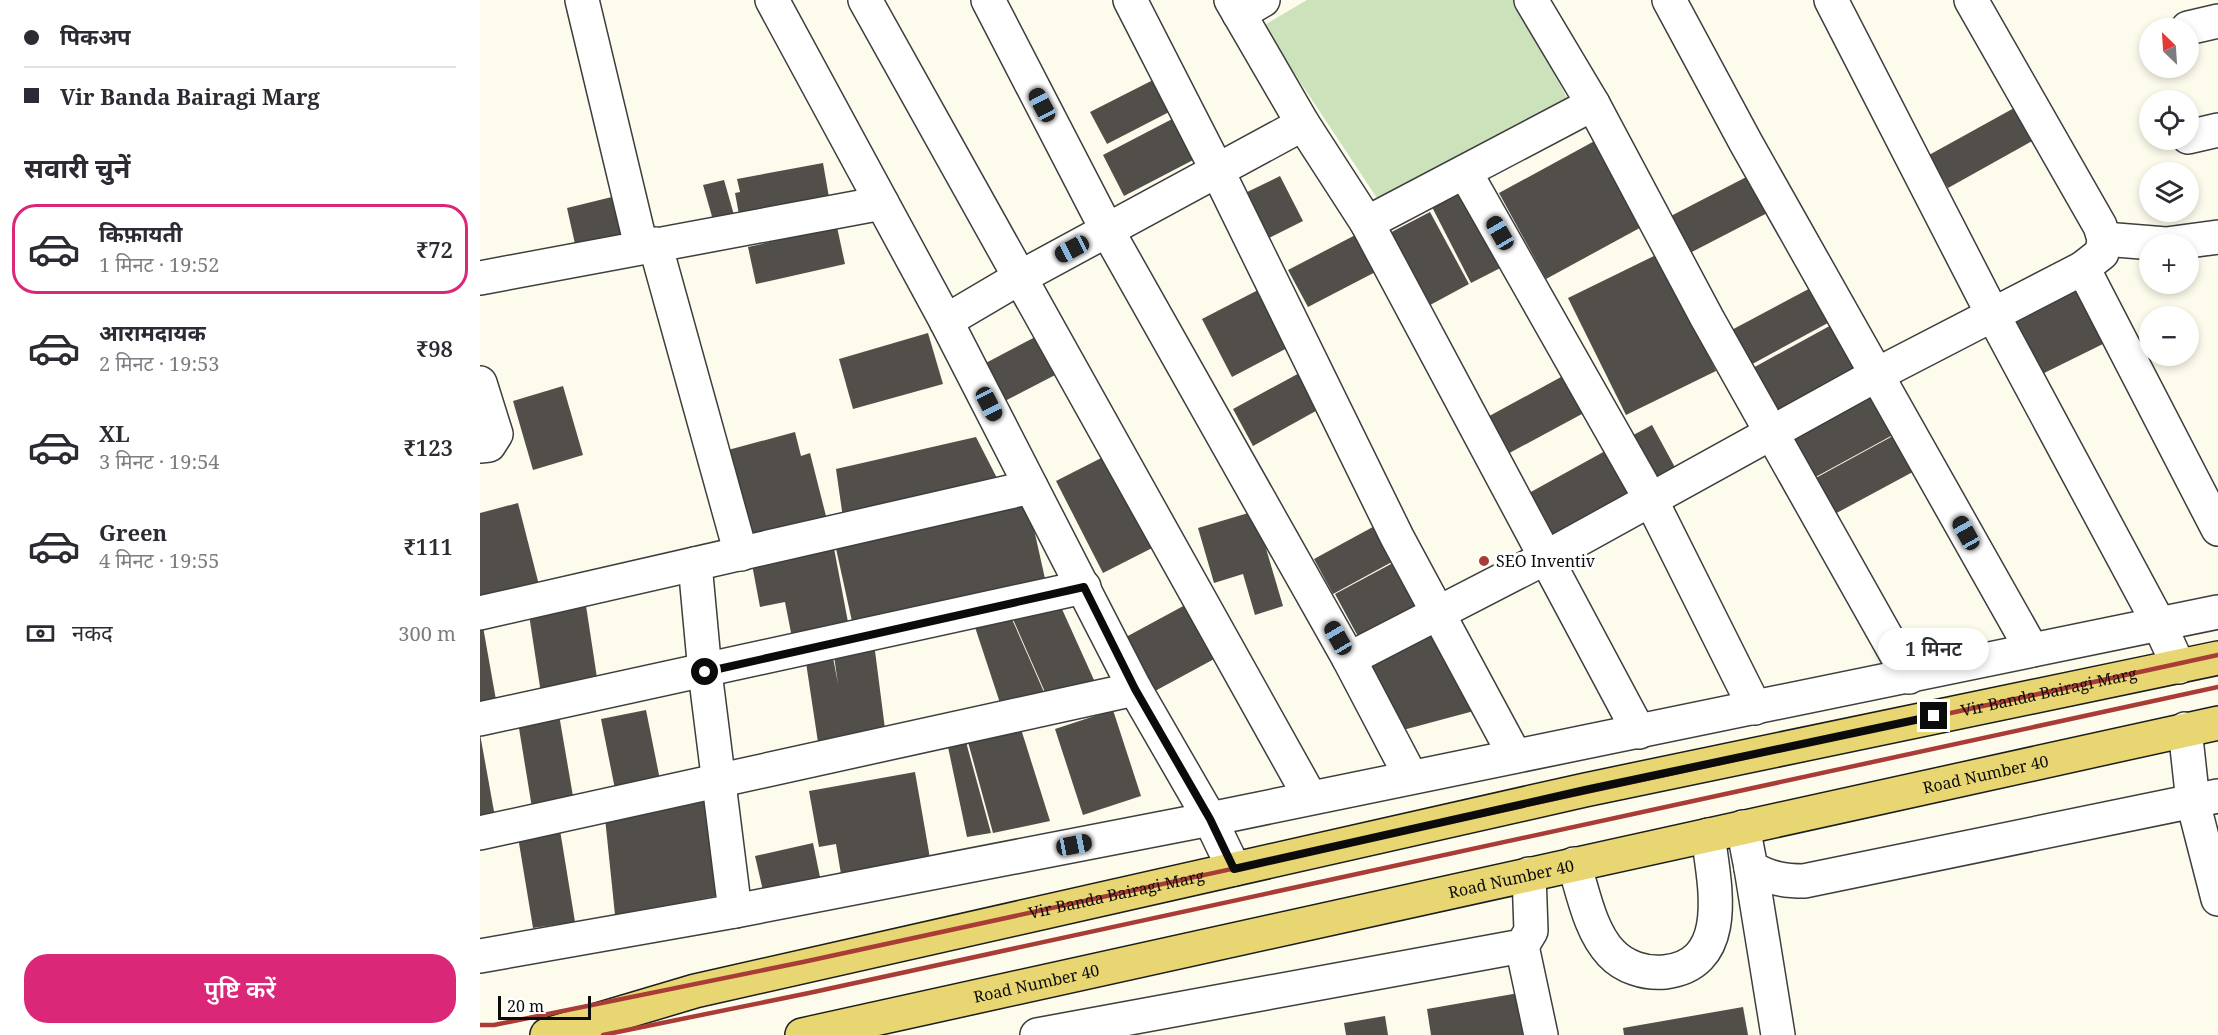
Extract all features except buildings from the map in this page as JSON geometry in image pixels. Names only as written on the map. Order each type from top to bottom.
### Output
[{"type":"main road","name":"Vir Banda Bairagi Marg","points":[[548,1035],[695,991],[1234,869],[1597,788],[2218,658]]},
{"type":"main road","name":"Road Number 40","points":[[802,1035],[2218,723]]},
{"type":"street","points":[[582,0],[648,245],[741,554]]},
{"type":"street","points":[[772,0],[946,321],[1135,689],[1210,819],[1234,869]]},
{"type":"street","points":[[865,0],[1310,797]]},
{"type":"street","points":[[987,0],[1107,230],[1349,659],[1411,777]]},
{"type":"street","points":[[1130,0],[1217,170],[1392,526],[1515,756]]},
{"type":"street","points":[[1530,0],[1593,105],[1707,318],[1909,677]]},
{"type":"street","points":[[1669,0],[1876,375],[2032,650]]},
{"type":"street","points":[[1831,0],[1993,315],[2159,624],[2179,668]]},
{"type":"street","points":[[1349,659],[1545,558],[1876,375],[2083,268],[2102,253],[2104,239],[2100,226],[1971,0]]},
{"type":"street","points":[[1244,5],[1303,124],[1367,223],[1639,732]]},
{"type":"street","points":[[2199,25],[2218,21]]},
{"type":"street","points":[[1367,223],[1593,105]]},
{"type":"street","points":[[946,321],[1019,278],[1303,124]]},
{"type":"street","points":[[2199,134],[2218,130]]},
{"type":"street","points":[[1465,172],[1651,500],[1755,708]]},
{"type":"street","points":[[480,278],[882,203]]},
{"type":"street","points":[[2104,239],[2166,244],[2218,237]]},
{"type":"street","points":[[2083,268],[2218,529]]},
{"type":"street","points":[[480,383],[496,434],[489,445],[480,446]]},
{"type":"street","points":[[480,613],[1031,487]]},
{"type":"street","points":[[695,564],[705,672],[735,911]]},
{"type":"street","points":[[480,719],[705,672],[1084,587]]},
{"type":"street","points":[[480,956],[735,911],[1210,819],[2218,612]]},
{"type":"street","points":[[480,833],[1135,689]]},
{"type":"street","points":[[2185,729],[2205,799],[2218,899]]},
{"type":"street","points":[[1751,868],[1768,878],[1784,881],[1804,880],[2205,799]]},
{"type":"street","points":[[1743,827],[1778,1035]]},
{"type":"street","points":[[1574,864],[1601,940],[1611,953],[1638,970],[1654,973],[1673,971],[1702,955],[1711,939],[1716,902],[1708,835]]},
{"type":"street","points":[[1529,874],[1531,931],[1522,946],[1541,1035]]},
{"type":"street","points":[[1037,1035],[1522,946]]},
{"type":"green space","points":[[1307,0],[1516,0],[1580,123],[1381,204],[1263,26]]},
{"type":"railway","points":[[480,1025],[494,1025],[803,962],[2218,655]]},
{"type":"railway","points":[[603,1035],[809,993],[2218,687]]},
{"type":"place","name":"SEO Inventiv","points":[[1484,561]]},
{"type":"route","points":[[705,672],[1084,587],[1135,689],[1210,819],[1234,869],[1585,790],[1934,716]]}]
